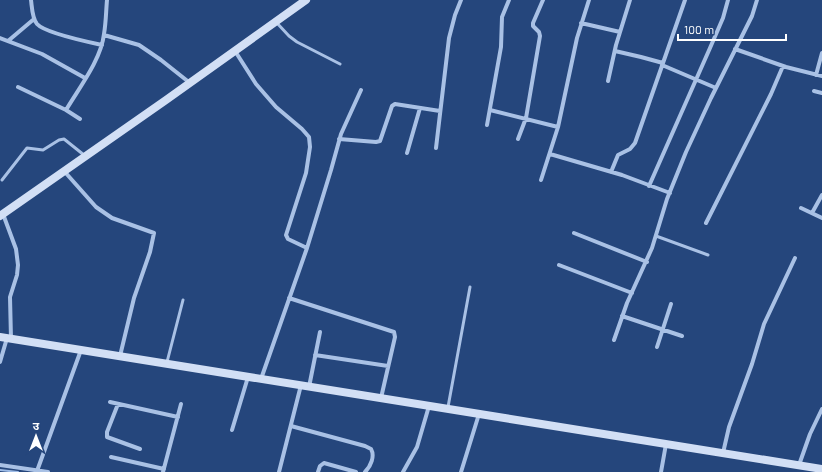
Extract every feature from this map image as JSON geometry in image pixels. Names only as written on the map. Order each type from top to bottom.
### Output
[{"type":"street","points":[[31,0],[34,20],[39,26],[50,31],[102,45]]},
{"type":"street","points":[[66,110],[102,45],[107,0]]},
{"type":"street","points":[[0,362],[6,338],[9,304],[17,275],[18,265],[16,249],[1,215],[306,0]]},
{"type":"street","points":[[436,148],[449,38],[454,15],[461,0]]},
{"type":"street","points":[[487,125],[501,47],[502,17],[509,0]]},
{"type":"street","points":[[518,139],[526,118],[540,36],[539,32],[532,23],[543,0]]},
{"type":"street","points":[[541,180],[558,127],[581,23],[589,0]]},
{"type":"street","points":[[608,81],[614,52],[630,0]]},
{"type":"street","points":[[611,172],[618,155],[630,149],[635,143],[685,0]]},
{"type":"street","points":[[649,186],[723,18],[728,0]]},
{"type":"street","points":[[614,340],[622,316],[647,262],[670,193],[686,152],[752,16],[757,0]]},
{"type":"street","points":[[8,41],[34,20]]},
{"type":"street","points":[[581,23],[620,32]]},
{"type":"street","points":[[104,35],[139,46],[161,60],[190,83]]},
{"type":"street","points":[[0,38],[42,54],[85,78]]},
{"type":"street","points":[[735,49],[783,66],[822,76]]},
{"type":"street","points":[[235,51],[256,84],[276,107],[307,133],[309,137],[310,147],[306,173],[286,235],[288,239],[307,248]]},
{"type":"street","points":[[614,52],[642,56],[716,88]]},
{"type":"street","points":[[816,75],[822,53]]},
{"type":"street","points":[[706,223],[771,94],[783,66]]},
{"type":"street","points":[[18,87],[66,110],[80,119]]},
{"type":"street","points":[[261,379],[307,248],[343,127],[361,90]]},
{"type":"street","points":[[814,91],[822,93]]},
{"type":"street","points":[[339,139],[379,141],[382,138],[393,105],[399,104],[440,111]]},
{"type":"street","points":[[407,153],[420,108]]},
{"type":"street","points":[[490,110],[558,127]]},
{"type":"street","points":[[550,154],[611,172],[670,193]]},
{"type":"street","points":[[64,171],[101,212],[112,218],[154,234],[150,252],[134,298],[120,356]]},
{"type":"street","points":[[812,214],[822,195]]},
{"type":"street","points":[[800,208],[822,218]]},
{"type":"street","points":[[574,233],[647,262]]},
{"type":"street","points":[[723,453],[731,421],[752,364],[764,324],[796,258]]},
{"type":"street","points":[[559,265],[632,293]]},
{"type":"street","points":[[289,298],[393,332],[395,335],[381,398]]},
{"type":"street","points":[[657,347],[671,304]]},
{"type":"street","points":[[622,316],[682,336]]},
{"type":"street","points":[[279,472],[291,426],[315,355],[320,332]]},
{"type":"street","points":[[6,338],[822,469]]},
{"type":"street","points":[[37,471],[81,350]]},
{"type":"street","points":[[315,355],[388,366]]},
{"type":"street","points":[[232,430],[248,377]]},
{"type":"street","points":[[110,402],[178,417]]},
{"type":"street","points":[[118,404],[107,432],[107,437],[140,449]]},
{"type":"street","points":[[112,457],[164,470],[181,404]]},
{"type":"street","points":[[403,472],[417,447],[429,406]]},
{"type":"street","points":[[799,465],[810,434],[822,409]]},
{"type":"street","points":[[461,472],[479,414]]},
{"type":"street","points":[[291,426],[371,449],[373,455],[370,466],[365,472]]},
{"type":"street","points":[[661,472],[666,444]]},
{"type":"street","points":[[318,472],[320,466],[324,463],[356,472]]},
{"type":"street","points":[[0,465],[48,472]]},
{"type":"lane","points":[[276,22],[297,42],[340,64]]},
{"type":"lane","points":[[2,180],[27,148],[43,150],[59,140],[64,139],[85,157]]},
{"type":"lane","points":[[656,236],[708,255]]},
{"type":"lane","points":[[447,409],[470,287]]},
{"type":"lane","points":[[167,364],[183,300]]},
{"type":"waterway","points":[[0,470],[18,472]]}]
